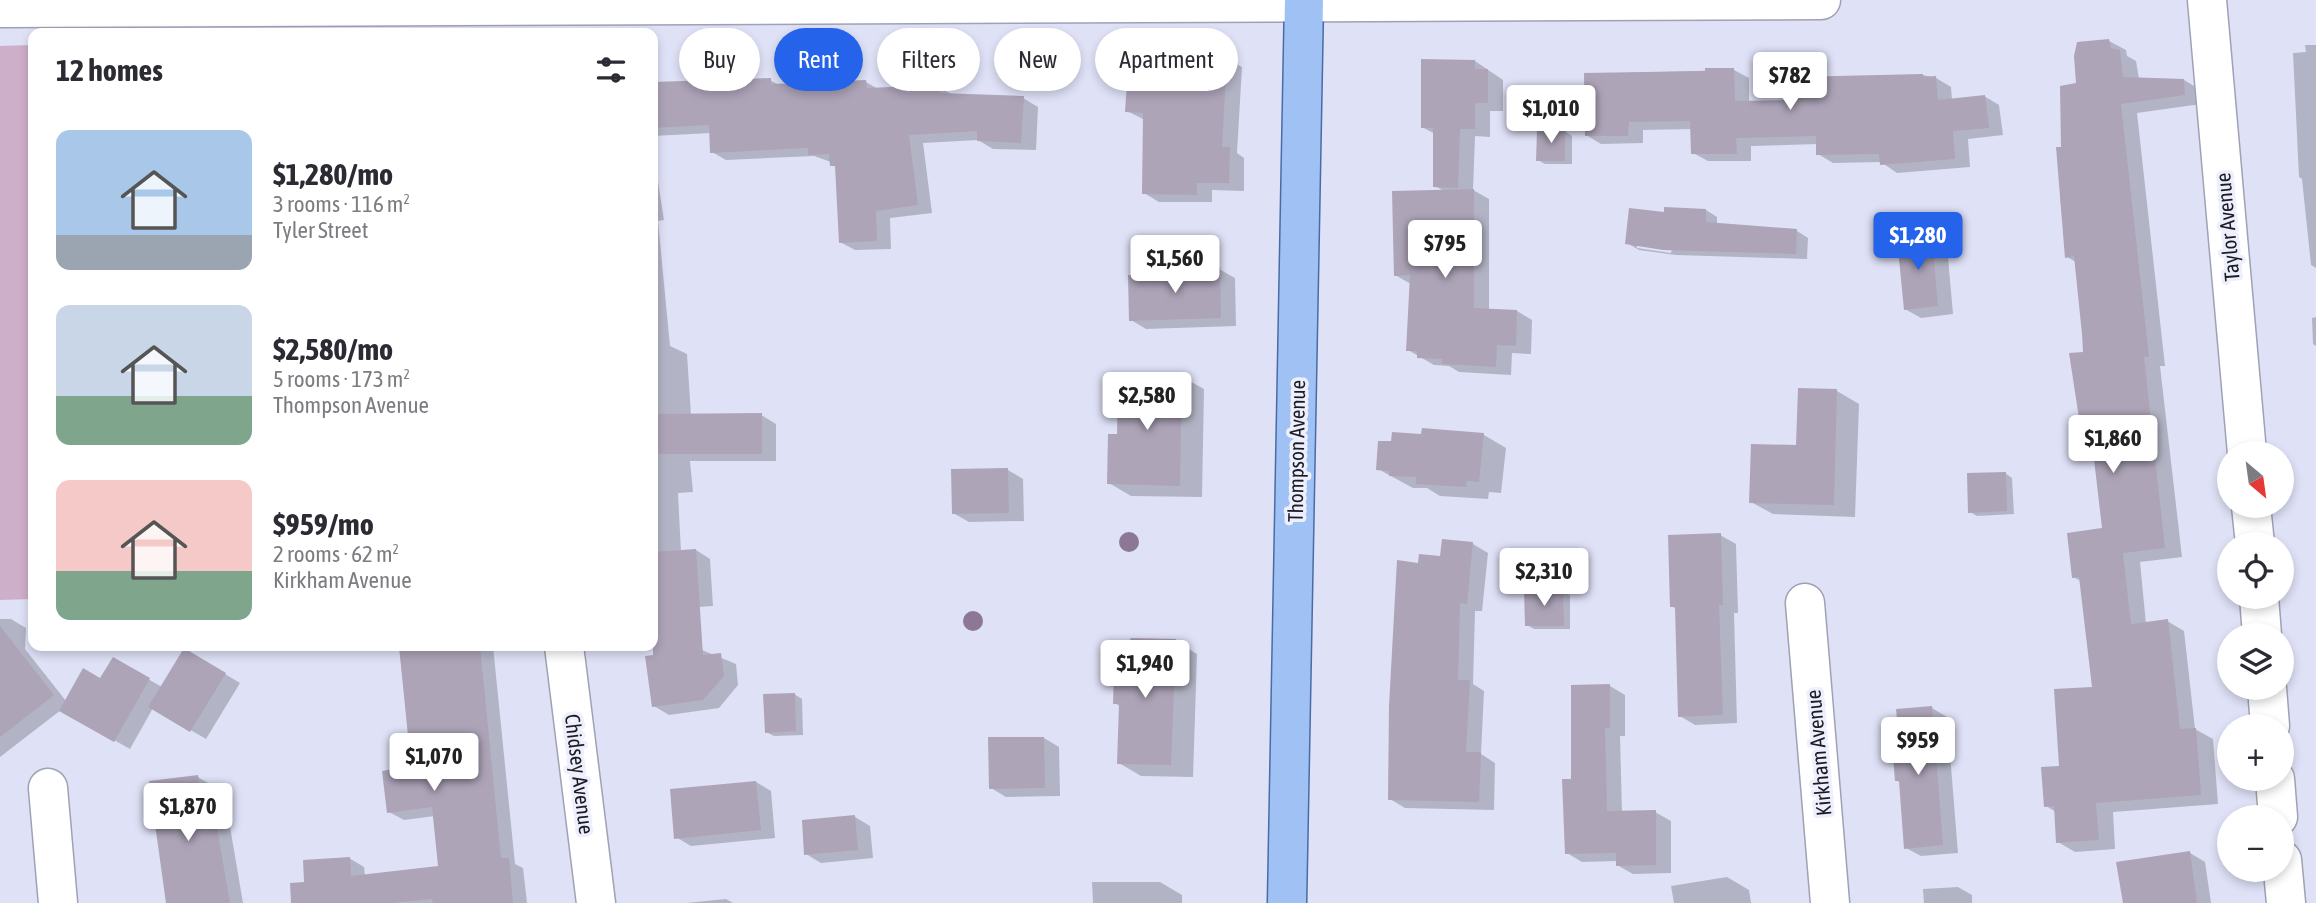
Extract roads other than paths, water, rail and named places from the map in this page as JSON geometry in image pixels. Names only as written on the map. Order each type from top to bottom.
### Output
[{"type":"main road","name":"Thompson Avenue","points":[[1287,903],[1304,1]]},
{"type":"street","points":[[0,8],[485,13],[1304,1],[1821,0]]},
{"type":"street","name":"Taylor Avenue","points":[[2207,0],[2246,441]]},
{"type":"street","name":"Kirkham Avenue","points":[[1805,603],[1830,903]]},
{"type":"street","name":"Chidsey Avenue","points":[[565,651],[596,903]]},
{"type":"street","points":[[48,788],[58,903]]},
{"type":"street","points":[[2284,882],[2286,903]]}]
